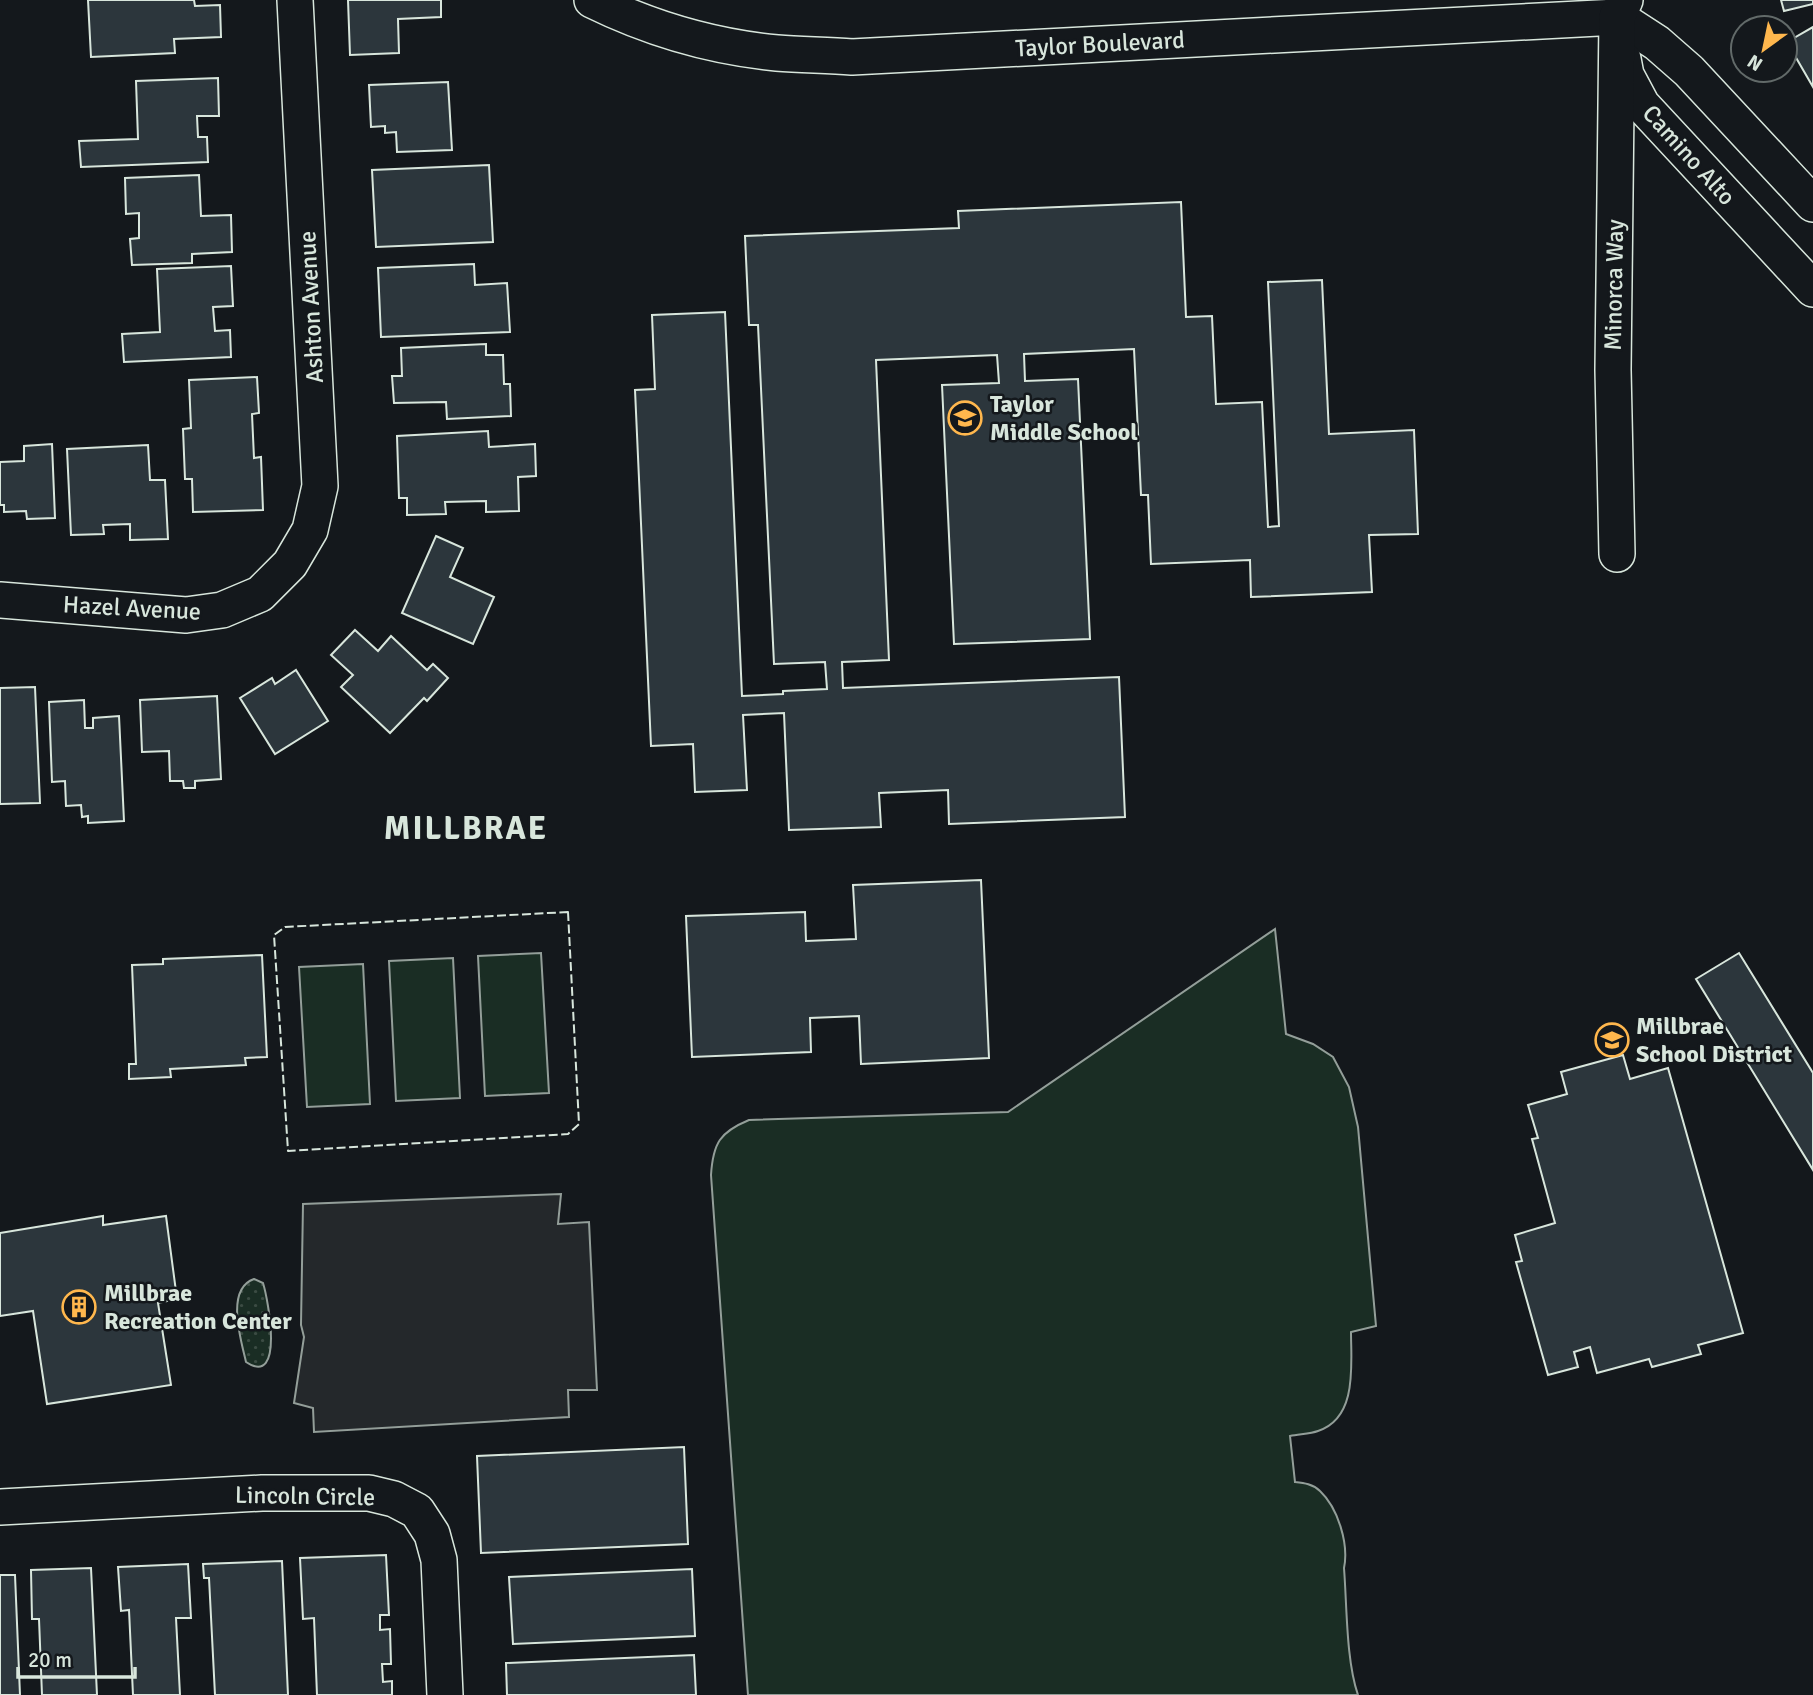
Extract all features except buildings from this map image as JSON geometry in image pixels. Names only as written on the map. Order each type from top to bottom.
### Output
[{"type":"street","name":"Ashton Avenue","points":[[260,594],[290,564],[310,530],[320,486],[295,0]]},
{"type":"street","name":"Taylor Boulevard","points":[[592,0],[626,17],[696,39],[775,53],[852,57],[1616,6]]},
{"type":"street","points":[[1616,6],[1689,71],[1813,205]]},
{"type":"street","name":"Camino Alto","points":[[1616,6],[1626,75],[1642,105],[1813,289]]},
{"type":"street","name":"Minorca Way","points":[[1616,6],[1613,370],[1617,554]]},
{"type":"street","name":"Hazel Avenue","points":[[0,600],[186,615],[222,610],[260,594]]},
{"type":"street","name":"Lincoln Circle","points":[[0,1507],[262,1493],[369,1493],[394,1499],[417,1511],[432,1534],[439,1560],[445,1695]]},
{"type":"green space","points":[[1275,929],[1286,1034],[1313,1044],[1333,1057],[1349,1087],[1358,1127],[1376,1326],[1351,1332],[1350,1389],[1340,1415],[1318,1431],[1290,1436],[1295,1482],[1311,1485],[1320,1491],[1332,1507],[1341,1527],[1345,1548],[1349,1649],[1358,1695],[748,1695],[711,1175],[716,1147],[720,1140],[731,1129],[749,1120],[1008,1112]]},
{"type":"green space","points":[[541,953],[549,1093],[485,1096],[478,956]]},
{"type":"green space","points":[[453,958],[460,1098],[396,1101],[389,961]]},
{"type":"green space","points":[[363,964],[370,1104],[307,1107],[299,967]]},
{"type":"green space","points":[[254,1279],[263,1283],[271,1338],[266,1363],[258,1367],[246,1362],[237,1316],[240,1293],[245,1285]]},
{"type":"shaded area","points":[[561,1194],[558,1224],[589,1222],[597,1390],[568,1390],[569,1417],[314,1432],[313,1408],[294,1403],[304,1337],[301,1325],[303,1204]]},
{"type":"fence","points":[[568,912],[579,1124],[568,1134],[288,1151],[274,935],[285,927],[568,912]]},
{"type":"place","name":"Taylor Middle School","points":[[965,418]]},
{"type":"place","name":"Millbrae School District","points":[[1612,1040]]},
{"type":"place","name":"Millbrae Recreation Center","points":[[79,1307]]},
{"type":"district","name":"MILLBRAE","points":[[466,828]]}]
